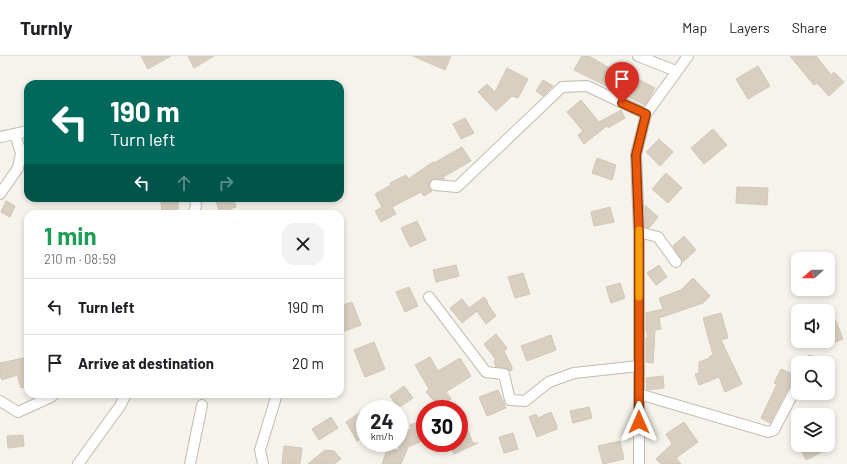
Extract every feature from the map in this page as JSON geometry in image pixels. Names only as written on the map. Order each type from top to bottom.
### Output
[{"type":"street","points":[[638,56],[676,71]]},
{"type":"street","points":[[639,464],[639,232],[636,155],[646,114],[688,56]]},
{"type":"street","points":[[435,185],[457,188],[562,87],[587,86],[646,114]]},
{"type":"street","points":[[0,137],[24,132]]},
{"type":"street","points":[[0,194],[18,168],[21,153],[15,134]]},
{"type":"street","points":[[639,232],[658,237],[676,262]]},
{"type":"street","points":[[429,297],[486,372],[504,374],[510,400],[525,401],[549,382],[574,373],[639,366]]},
{"type":"street","points":[[639,394],[768,432],[774,430],[791,397]]},
{"type":"street","points":[[0,402],[18,412],[49,398]]},
{"type":"street","points":[[78,464],[120,406],[124,398]]},
{"type":"street","points":[[263,464],[260,450],[277,398]]},
{"type":"street","points":[[190,464],[202,405]]},
{"type":"building","points":[[141,56],[171,56],[148,69]]},
{"type":"building","points":[[188,56],[214,56],[194,68]]},
{"type":"building","points":[[413,56],[451,56],[445,70]]},
{"type":"building","points":[[582,56],[589,56],[618,73],[620,70],[655,88],[645,105],[574,70]]},
{"type":"building","points":[[790,56],[816,56],[831,75],[834,72],[844,82],[829,96],[817,83],[814,85]]},
{"type":"building","points":[[758,66],[770,86],[748,99],[736,79]]},
{"type":"building","points":[[507,68],[528,79],[518,98],[512,96],[496,111],[478,92],[487,84],[495,92]]},
{"type":"building","points":[[543,80],[553,86],[543,96],[536,91]]},
{"type":"building","points":[[581,100],[599,122],[621,110],[625,118],[608,128],[608,125],[584,144],[578,135],[583,131],[567,112]]},
{"type":"building","points":[[465,118],[474,133],[461,139],[453,124]]},
{"type":"building","points":[[713,129],[727,145],[704,164],[691,148]]},
{"type":"building","points":[[659,139],[673,152],[660,166],[646,152]]},
{"type":"building","points":[[462,147],[471,161],[443,177],[445,179],[432,179],[429,188],[432,191],[424,196],[421,192],[392,207],[396,214],[381,222],[375,211],[382,207],[375,194],[391,185],[390,183],[406,175],[408,179],[433,162],[434,163]]},
{"type":"building","points":[[597,158],[616,165],[612,180],[592,173]]},
{"type":"building","points":[[666,173],[682,188],[668,203],[652,189]]},
{"type":"building","points":[[737,187],[768,188],[767,205],[736,203]]},
{"type":"building","points":[[6,201],[15,206],[10,217],[1,212]]},
{"type":"building","points":[[161,202],[178,202],[178,210],[162,210]]},
{"type":"building","points":[[216,202],[234,202],[236,207],[228,210],[219,210]]},
{"type":"building","points":[[645,205],[658,217],[649,228],[645,227]]},
{"type":"building","points":[[610,207],[614,222],[594,226],[591,212]]},
{"type":"building","points":[[417,221],[426,240],[410,247],[401,228]]},
{"type":"building","points":[[684,236],[696,250],[683,262],[673,246]]},
{"type":"building","points":[[456,265],[459,276],[436,282],[433,270]]},
{"type":"building","points":[[659,265],[667,277],[656,285],[647,273]]},
{"type":"building","points":[[523,273],[530,294],[515,298],[508,277]]},
{"type":"building","points":[[693,278],[710,296],[703,303],[659,318],[661,329],[655,330],[653,363],[646,362],[646,338],[648,338],[646,329],[646,313],[663,309],[659,298],[681,290]]},
{"type":"building","points":[[620,283],[625,298],[611,303],[606,287]]},
{"type":"building","points":[[409,287],[418,306],[405,312],[396,292]]},
{"type":"building","points":[[484,297],[496,316],[486,324],[477,311],[462,323],[450,308],[462,299],[469,308]]},
{"type":"building","points":[[352,302],[361,325],[344,331],[344,305]]},
{"type":"building","points":[[721,313],[728,338],[721,340],[742,384],[725,392],[719,377],[699,385],[695,374],[699,373],[699,362],[710,358],[709,357],[713,355],[703,318]]},
{"type":"building","points":[[835,321],[843,339],[835,342]]},
{"type":"building","points":[[496,334],[507,348],[504,351],[512,367],[512,370],[510,371],[505,368],[496,367],[494,361],[496,360],[484,344]]},
{"type":"building","points":[[551,335],[556,350],[527,361],[521,346]]},
{"type":"building","points":[[374,342],[385,369],[365,377],[354,350]]},
{"type":"building","points":[[430,357],[438,371],[460,358],[471,376],[446,392],[451,399],[450,400],[433,400],[426,392],[429,389],[415,365]]},
{"type":"building","points":[[24,358],[24,387],[21,388],[17,375],[2,380],[0,375],[0,363]]},
{"type":"building","points":[[781,369],[791,373],[791,383],[770,423],[761,418],[777,384],[774,383]]},
{"type":"building","points":[[663,376],[664,388],[647,390],[646,378]]},
{"type":"building","points":[[404,386],[413,398],[408,401],[408,400],[393,400],[390,396]]},
{"type":"building","points":[[498,390],[506,408],[487,416],[479,397]]},
{"type":"building","points":[[589,407],[592,418],[573,423],[570,411]]},
{"type":"building","points":[[551,412],[557,429],[537,437],[529,417],[536,414],[538,418]]},
{"type":"building","points":[[356,415],[356,439],[346,422]]},
{"type":"building","points":[[331,417],[338,428],[319,440],[312,429]]},
{"type":"building","points":[[684,422],[698,442],[676,458],[681,464],[661,464],[656,459],[672,444],[666,434]]},
{"type":"building","points":[[416,423],[416,444],[408,447],[408,430],[411,429],[410,425]]},
{"type":"building","points":[[468,431],[473,443],[478,443],[468,448]]},
{"type":"building","points":[[513,433],[518,449],[504,453],[499,437]]},
{"type":"building","points":[[23,435],[24,446],[8,448],[7,436]]},
{"type":"building","points":[[620,441],[624,459],[603,464],[598,446]]},
{"type":"building","points":[[284,446],[302,448],[300,464],[282,464]]},
{"type":"building","points":[[325,450],[334,451],[341,459],[334,464],[308,464]]},
{"type":"building","points":[[386,452],[406,452],[401,464],[382,464]]},
{"type":"building","points":[[802,452],[822,452],[806,460]]},
{"type":"slow traffic","points":[[639,230],[639,297]]},
{"type":"route","points":[[622,103],[646,114],[636,155],[639,232],[639,422]]}]
